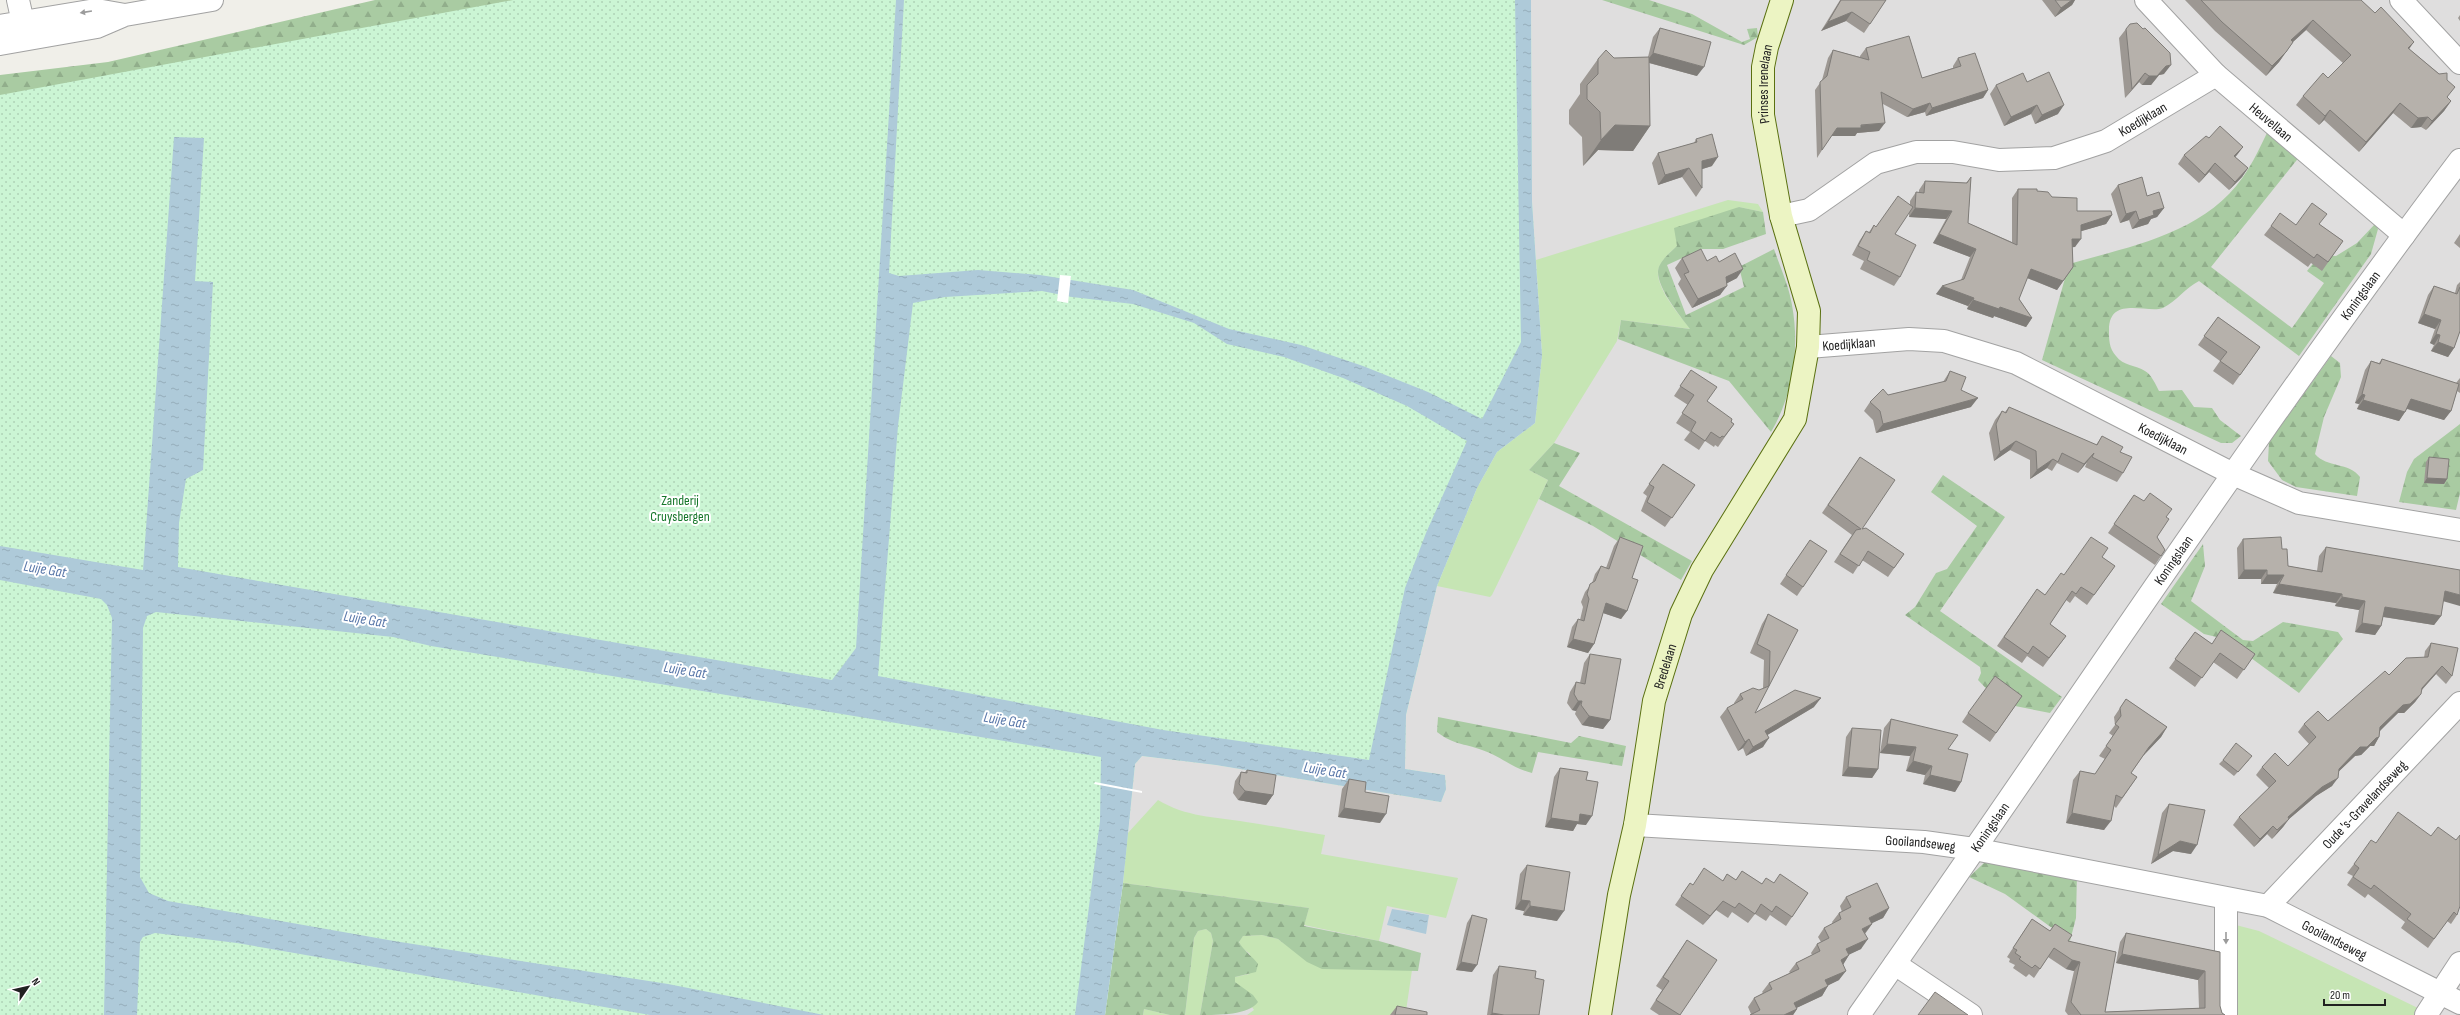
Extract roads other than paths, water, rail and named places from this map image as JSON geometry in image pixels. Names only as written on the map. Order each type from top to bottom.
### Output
[{"type":"main road","name":"Prinses Irenelaan","points":[[1781,216],[1763,115],[1763,67],[1767,47],[1782,0]]},
{"type":"main road","name":"Koedijklaan","points":[[1781,216],[1808,311],[1808,347]]},
{"type":"main road","name":"Bredelaan","points":[[1600,1015],[1619,895],[1634,825],[1654,701],[1681,614],[1702,570],[1795,419],[1808,347]]},
{"type":"street","points":[[18,0],[25,31]]},
{"type":"street","points":[[0,26],[25,31],[97,27],[125,15],[212,0]]},
{"type":"street","name":"Heuvellaan","points":[[2146,0],[2216,75],[2404,235]]},
{"type":"street","points":[[2401,0],[2460,63]]},
{"type":"street","points":[[0,44],[25,31]]},
{"type":"street","name":"Koedijklaan","points":[[1781,216],[1809,210],[1876,163],[1916,152],[1953,152],[1999,160],[2054,158],[2106,141],[2216,75]]},
{"type":"street","name":"Koningslaan","points":[[1859,1015],[2233,474],[2404,235],[2460,160]]},
{"type":"street","name":"Koedijklaan","points":[[1808,347],[1910,339],[1944,341],[2016,363],[2233,474],[2299,503],[2460,530]]},
{"type":"street","name":"Oude 's-Gravelandseweg","points":[[2268,906],[2460,704]]},
{"type":"street","name":"Gooilandseweg","points":[[1634,825],[1924,842],[1974,849],[2268,906],[2460,1003]]},
{"type":"street","points":[[2226,899],[2226,1015]]},
{"type":"street","points":[[2426,1015],[2439,992],[2460,963]]},
{"type":"street","points":[[1895,964],[1971,1015]]},
{"type":"water","name":"Luije Gat","points":[[896,0],[904,0],[889,273],[899,276],[978,270],[1040,275],[1133,290],[1229,329],[1301,345],[1363,366],[1428,392],[1482,419],[1521,342],[1515,0],[1531,0],[1532,201],[1542,355],[1535,423],[1497,452],[1477,488],[1437,586],[1406,715],[1405,769],[1445,775],[1446,789],[1441,802],[1216,765],[1142,756],[1135,764],[1123,883],[1105,1015],[1075,1015],[1100,821],[1101,757],[431,646],[393,637],[156,612],[147,616],[143,628],[140,877],[149,893],[168,901],[394,941],[668,984],[824,1015],[650,1015],[237,943],[155,933],[143,937],[140,942],[137,1015],[104,1015],[112,618],[107,605],[101,599],[0,580],[0,546],[143,570],[174,137],[204,138],[195,281],[213,282],[203,470],[186,479],[179,523],[178,567],[832,680],[856,648]],"holes":[[[1042,291],[1072,297],[1133,304],[1194,323],[1227,344],[1284,357],[1343,378],[1407,406],[1467,441],[1426,533],[1405,588],[1369,760],[1163,730],[878,676],[898,426],[913,303],[945,297]]]},
{"type":"water","points":[[1392,909],[1429,915],[1426,934],[1387,925]]},
{"type":"park label","name":"Zanderij Cruysbergen","points":[[680,508]]}]
